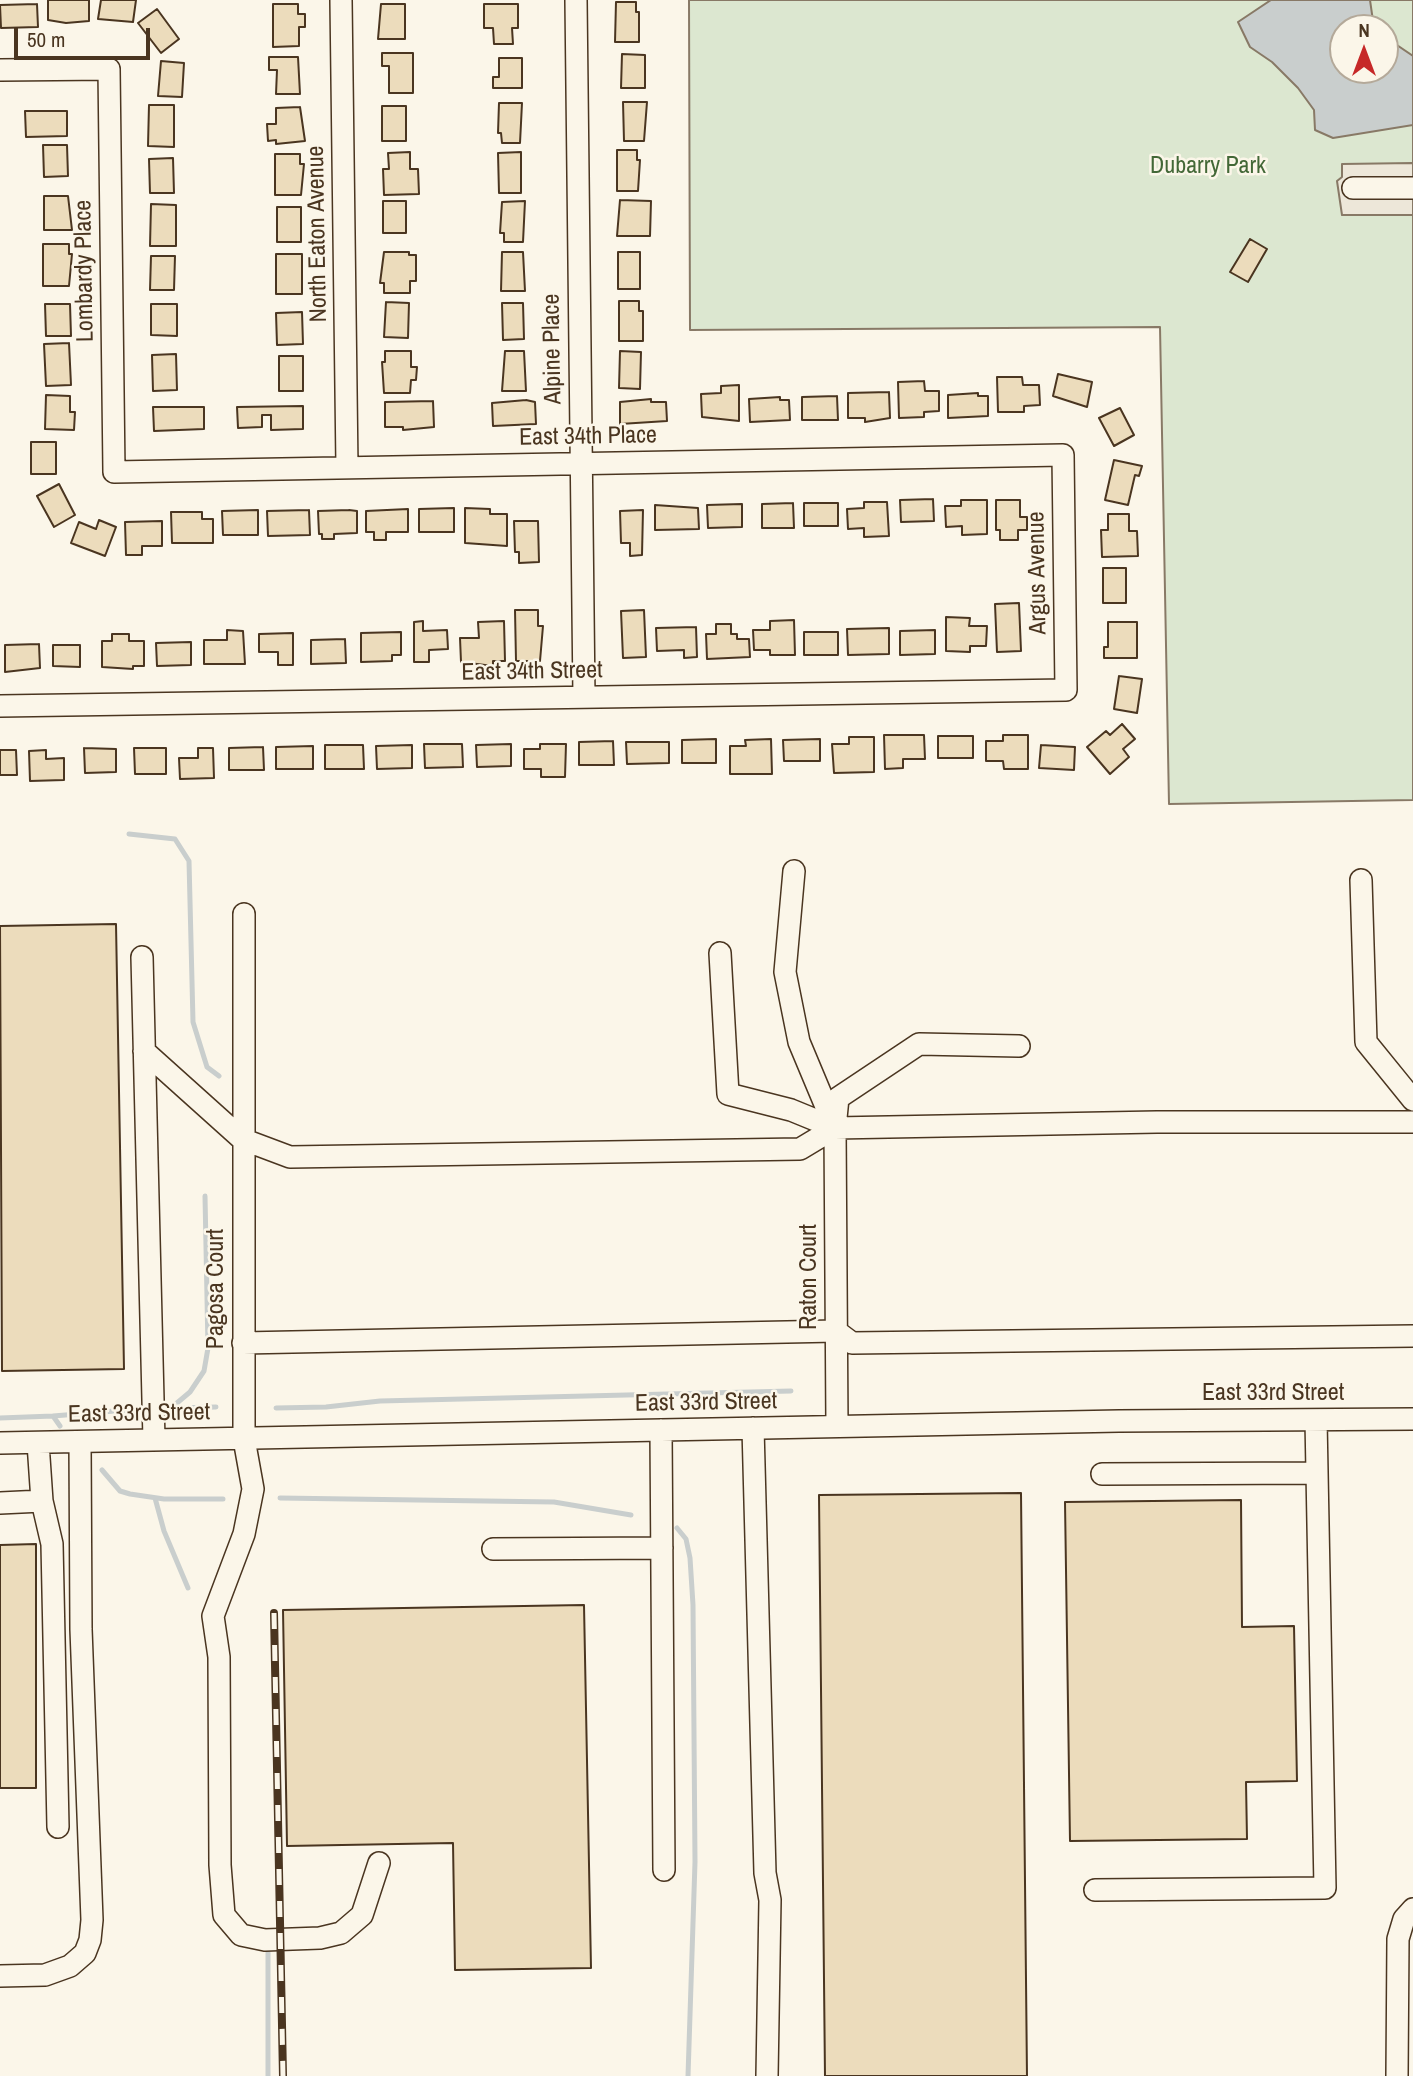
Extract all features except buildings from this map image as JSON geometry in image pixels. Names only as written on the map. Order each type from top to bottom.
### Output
[{"type":"street","name":"North Eaton Avenue","points":[[341,0],[347,467]]},
{"type":"street","name":"Alpine Place","points":[[576,0],[584,697]]},
{"type":"street","name":"Lombardy Place","points":[[0,70],[109,69],[114,472]]},
{"type":"street","points":[[1353,188],[1413,188]]},
{"type":"street","name":"East 34th Place","points":[[114,472],[1063,455]]},
{"type":"street","name":"Argus Avenue","points":[[1063,455],[1066,690]]},
{"type":"street","name":"East 34th Street","points":[[0,706],[1066,690]]},
{"type":"street","points":[[794,871],[785,972],[799,1042],[835,1128]]},
{"type":"street","points":[[1361,880],[1366,1042],[1413,1100]]},
{"type":"street","name":"Pagosa Court","points":[[244,914],[244,1438],[253,1476],[251,1511],[213,1616],[219,1657],[220,1865],[224,1915],[241,1935],[265,1940],[320,1938],[341,1933],[362,1915],[379,1863]]},
{"type":"street","points":[[720,953],[728,1094],[791,1110],[835,1128],[1157,1122],[1413,1122]]},
{"type":"street","points":[[142,957],[153,1440]]},
{"type":"street","points":[[835,1128],[838,1098],[919,1044],[1019,1046]]},
{"type":"street","points":[[144,1051],[243,1139],[290,1157],[800,1149],[835,1128]]},
{"type":"street","name":"Raton Court","points":[[835,1128],[837,1426]]},
{"type":"street","points":[[243,1343],[836,1331],[852,1343],[1413,1336]]},
{"type":"street","name":"East 33rd Street","points":[[0,1443],[837,1426],[1413,1419]]},
{"type":"street","points":[[1096,1890],[1325,1888],[1316,1420]]},
{"type":"street","points":[[753,1428],[765,1873],[771,1900],[767,2076]]},
{"type":"street","points":[[661,1430],[664,1870]]},
{"type":"street","points":[[0,1976],[45,1975],[69,1966],[85,1953],[90,1940],[92,1920],[81,1629],[80,1442]]},
{"type":"street","points":[[38,1443],[42,1501],[52,1544],[58,1826]]},
{"type":"street","points":[[1102,1474],[1316,1473]]},
{"type":"street","points":[[0,1503],[42,1501]]},
{"type":"street","points":[[492,1549],[662,1548]]},
{"type":"street","points":[[1397,2076],[1398,1939],[1404,1919],[1413,1909]]},
{"type":"green space","name":"Dubarry Park","points":[[689,0],[1413,0],[1413,800],[1169,804],[1160,327],[690,330]]},
{"type":"shaded area","points":[[1271,0],[1370,0],[1372,14],[1329,14],[1329,84],[1399,84],[1399,46],[1413,56],[1413,125],[1333,138],[1315,130],[1314,110],[1298,88],[1272,62],[1250,47],[1238,22]]},
{"type":"shaded area","points":[[1413,163],[1413,215],[1342,215],[1337,181],[1342,177],[1342,164]]},
{"type":"waterway","points":[[129,834],[175,839],[189,861],[193,1022],[207,1067],[219,1076]]},
{"type":"waterway","points":[[171,1408],[190,1392],[204,1371],[208,1348],[205,1196]]},
{"type":"waterway","points":[[276,1408],[326,1407],[380,1401],[791,1391]]},
{"type":"waterway","points":[[171,1408],[216,1407]]},
{"type":"waterway","points":[[53,1416],[127,1410]]},
{"type":"waterway","points":[[0,1418],[53,1416],[60,1426]]},
{"type":"waterway","points":[[102,1470],[120,1491],[130,1494],[164,1499],[223,1499]]},
{"type":"waterway","points":[[155,1498],[164,1531],[188,1588]]},
{"type":"waterway","points":[[280,1498],[554,1502],[631,1515]]},
{"type":"waterway","points":[[677,1528],[686,1539],[690,1558],[693,1605],[695,1862],[688,2076]]},
{"type":"waterway","points":[[268,1953],[268,2076]]},
{"type":"railway","points":[[274,1613],[283,2076]]}]
